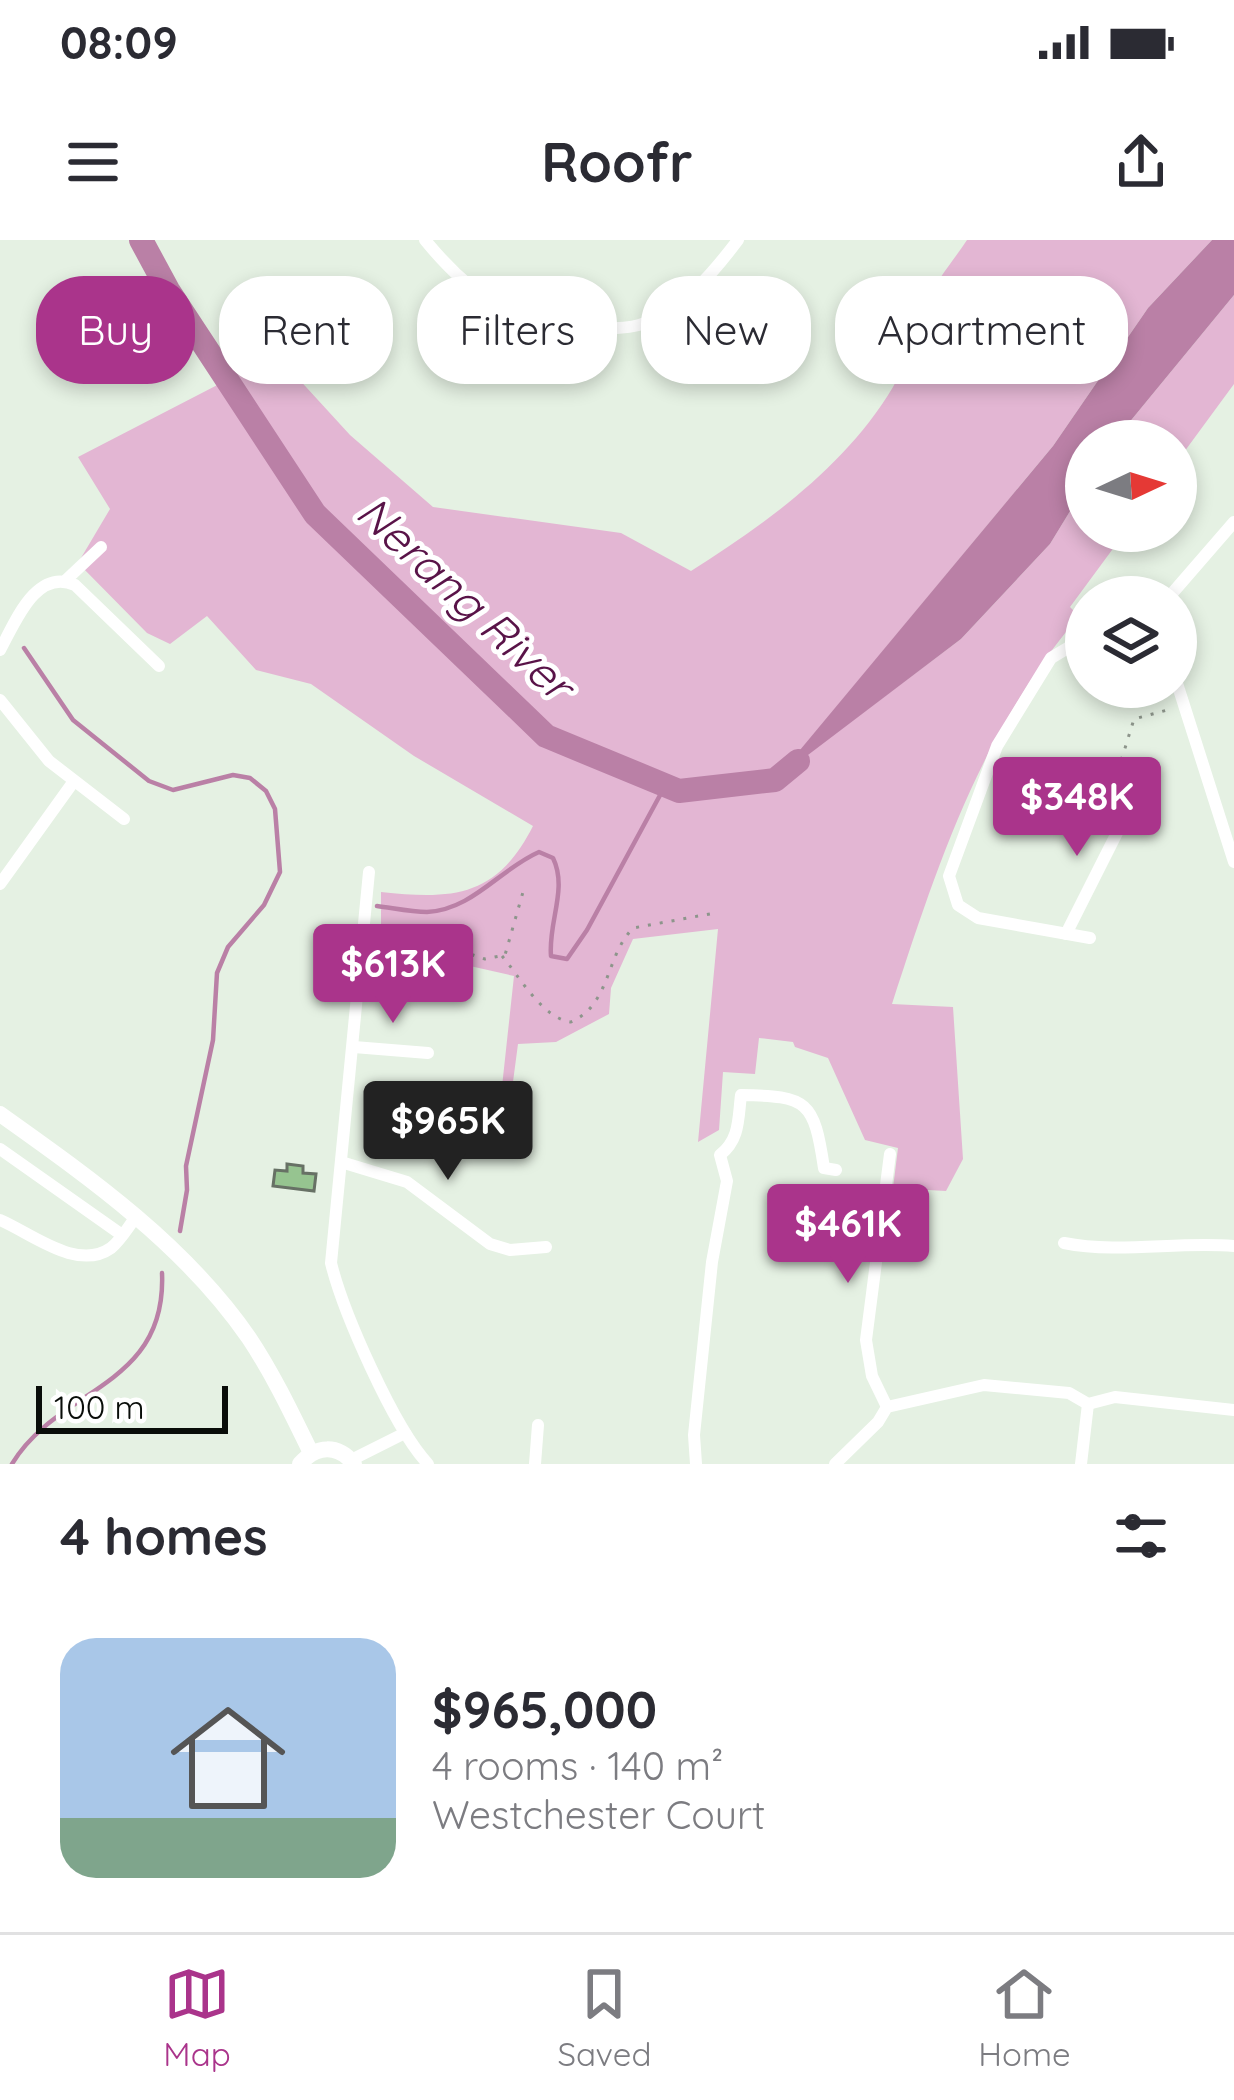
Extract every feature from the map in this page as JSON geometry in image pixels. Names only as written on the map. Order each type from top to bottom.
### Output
[{"type":"main road","points":[[0,1114],[92,1180],[190,1268],[270,1371],[306,1458],[328,1448],[352,1462]]},
{"type":"street","points":[[425,240],[454,275],[488,304],[541,326],[585,329],[640,326],[709,277],[738,240]]},
{"type":"street","points":[[1186,576],[1234,522]]},
{"type":"street","points":[[66,580],[101,547]]},
{"type":"street","points":[[0,650],[35,593],[54,581],[66,580],[159,666]]},
{"type":"street","points":[[1065,650],[1051,658],[997,746],[950,876],[958,905],[978,918],[1090,938]]},
{"type":"street","points":[[0,700],[49,761],[124,818]]},
{"type":"street","points":[[1187,708],[1234,862]]},
{"type":"street","points":[[0,884],[74,781]]},
{"type":"street","points":[[1066,934],[1130,807]]},
{"type":"street","points":[[369,872],[331,1263],[339,1298],[405,1433],[428,1464]]},
{"type":"street","points":[[354,1047],[428,1053]]},
{"type":"street","points":[[696,1464],[694,1436],[712,1262],[727,1181],[720,1155],[733,1145],[741,1095],[783,1096],[810,1111],[824,1168],[836,1170]]},
{"type":"street","points":[[0,1149],[122,1234]]},
{"type":"street","points":[[886,1407],[872,1376],[866,1340],[890,1154]]},
{"type":"street","points":[[341,1162],[407,1182],[490,1244],[510,1250],[545,1247]]},
{"type":"street","points":[[0,1220],[78,1255],[100,1253],[116,1243],[136,1217]]},
{"type":"street","points":[[1064,1244],[1090,1248],[1234,1246]]},
{"type":"street","points":[[835,1464],[878,1422],[886,1407],[964,1388],[998,1385],[1069,1393],[1088,1404],[1115,1397],[1234,1410]]},
{"type":"street","points":[[1082,1464],[1088,1404]]},
{"type":"street","points":[[535,1464],[538,1425]]},
{"type":"street","points":[[352,1462],[405,1433]]},
{"type":"path","points":[[1130,807],[1118,771],[1134,719],[1175,708]]},
{"type":"path","points":[[362,939],[384,936],[406,944],[457,948],[485,958],[502,956],[510,944],[523,892]]},
{"type":"path","points":[[502,956],[550,1013],[571,1022],[599,1000],[618,950],[633,928],[715,913]]},
{"type":"shaded area","points":[[967,240],[1212,240],[1148,308],[1128,337],[1128,276],[941,276]]},
{"type":"shaded area","points":[[1212,240],[1234,240],[1234,295],[1131,420],[1071,420],[1096,384],[1128,384],[1128,337],[1148,308]]},
{"type":"shaded area","points":[[1234,295],[1234,384],[1197,434],[1197,420],[1131,420]]},
{"type":"shaded area","points":[[219,384],[303,384],[350,435],[433,507],[621,533],[691,571],[803,491],[852,442],[893,387],[1096,384],[1071,420],[1065,420],[1053,446],[780,775],[961,639],[1050,544],[1065,519],[1065,552],[1111,552],[1093,576],[1065,576],[1065,634],[1015,706],[966,800],[892,1004],[953,1007],[963,1159],[946,1191],[893,1188],[898,1148],[865,1140],[828,1058],[795,1047],[793,1042],[759,1038],[755,1074],[723,1072],[719,1130],[698,1142],[718,929],[633,939],[611,988],[609,1014],[556,1042],[518,1044],[509,1112],[500,1105],[514,976],[381,946],[381,892],[430,895],[471,889],[504,867],[533,826],[414,756],[311,684],[256,670],[207,616],[170,644],[147,633],[78,563],[110,509],[78,457]]},
{"type":"shaded area","points":[[1065,429],[1065,519],[1050,544],[961,639],[775,780]]},
{"type":"building","points":[[287,1164],[316,1174],[314,1191],[273,1186],[275,1170],[287,1171]]},
{"type":"waterway","name":"Nerang River","points":[[141,240],[168,290],[315,514],[546,736],[679,791],[775,780],[798,761]]},
{"type":"waterway","points":[[24,648],[73,720],[149,781],[173,790],[233,775],[250,778],[266,791],[275,809],[280,872],[264,905],[228,947],[217,973],[213,1040],[186,1166],[180,1231]]},
{"type":"waterway","points":[[377,906],[443,910],[472,897],[539,852],[553,858],[559,882],[551,956],[567,959],[665,786]]},
{"type":"waterway","points":[[12,1464],[32,1438],[129,1364],[147,1341],[159,1311],[162,1273]]}]
